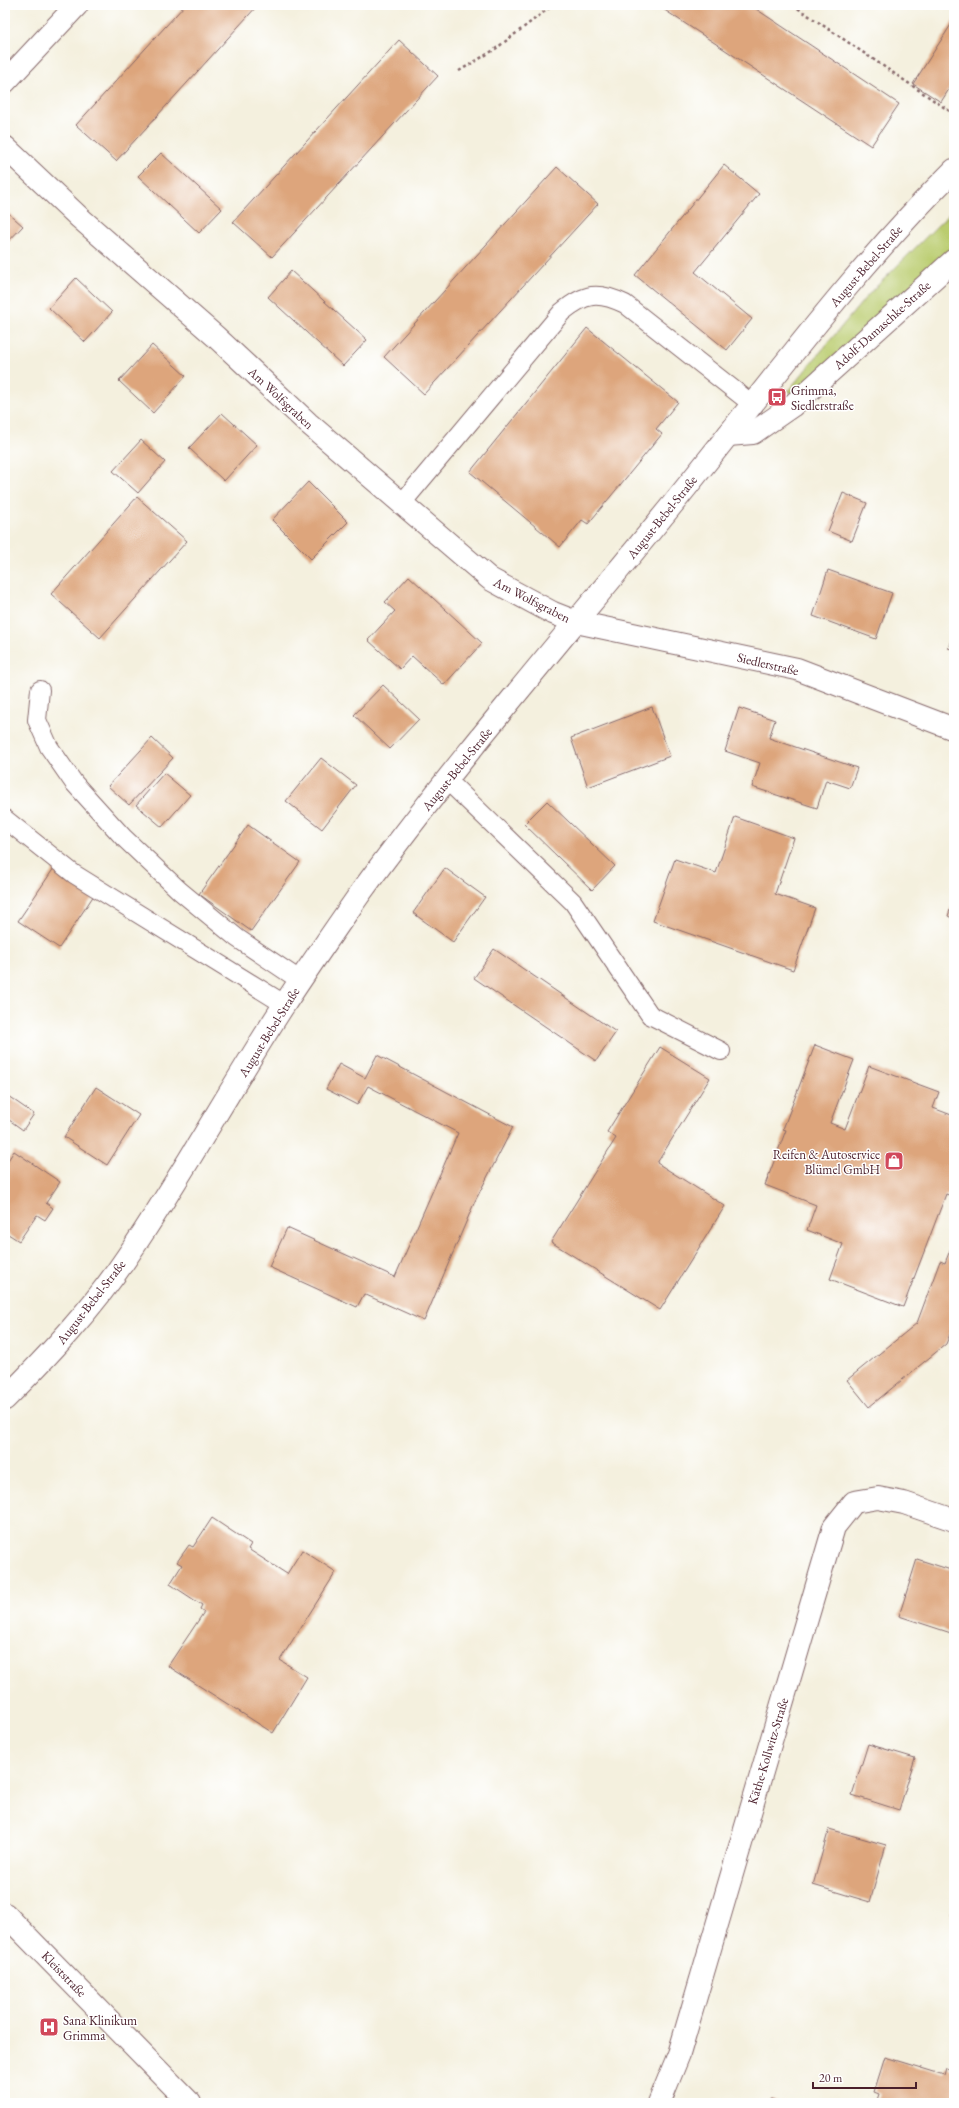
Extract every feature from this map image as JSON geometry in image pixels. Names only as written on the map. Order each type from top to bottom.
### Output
[{"type":"street","points":[[5,82],[77,5]]},
{"type":"street","name":"Am Wolfsgraben","points":[[5,147],[80,218],[215,336],[308,423],[490,579],[547,610],[576,622]]},
{"type":"street","name":"August-Bebel-Straße","points":[[5,1399],[57,1346],[126,1259],[183,1171],[284,1004],[360,895],[447,780],[728,435],[820,319],[921,203],[954,170]]},
{"type":"street","name":"Adolf-Damaschke-Straße","points":[[728,435],[753,432],[792,406],[954,260]]},
{"type":"street","name":"Siedlerstraße","points":[[576,622],[797,669],[954,729]]},
{"type":"street","name":"Käthe-Kollwitz-Straße","points":[[659,2103],[679,2054],[834,1527],[854,1502],[878,1498],[904,1503],[954,1520]]},
{"type":"street","name":"Kleiststraße","points":[[5,1914],[190,2103]]},
{"type":"lane","points":[[402,503],[562,312],[578,299],[591,295],[609,296],[625,304],[752,404]]},
{"type":"lane","points":[[40,690],[37,720],[49,747],[74,783],[123,837],[180,891],[237,938],[301,981]]},
{"type":"lane","points":[[447,780],[573,902],[650,1016],[721,1051]]},
{"type":"lane","points":[[5,819],[74,874],[284,1004]]},
{"type":"path","points":[[459,71],[494,50],[553,5]]},
{"type":"path","points":[[793,5],[954,114]]},
{"type":"green space","points":[[954,209],[954,248],[793,394],[788,391],[867,296]]},
{"type":"building","points":[[185,5],[258,5],[116,161],[76,125]]},
{"type":"building","points":[[657,5],[750,5],[899,104],[871,146]]},
{"type":"building","points":[[954,20],[954,81],[941,102],[913,84]]},
{"type":"building","points":[[399,40],[438,76],[272,257],[233,222]]},
{"type":"building","points":[[161,153],[222,209],[199,233],[138,176]]},
{"type":"building","points":[[724,165],[759,194],[695,272],[752,319],[727,350],[635,275]]},
{"type":"building","points":[[557,167],[598,204],[424,394],[384,357]]},
{"type":"building","points":[[5,210],[23,226],[5,245]]},
{"type":"building","points":[[291,271],[367,340],[343,366],[268,297]]},
{"type":"building","points":[[76,278],[112,312],[85,342],[49,308]]},
{"type":"building","points":[[587,328],[678,402],[656,429],[662,434],[588,524],[582,520],[560,547],[470,472]]},
{"type":"building","points":[[152,345],[186,376],[153,413],[119,381]]},
{"type":"building","points":[[222,413],[257,445],[224,481],[189,448]]},
{"type":"building","points":[[141,440],[165,462],[138,493],[113,471]]},
{"type":"building","points":[[308,482],[348,522],[311,559],[272,520]]},
{"type":"building","points":[[843,493],[867,503],[852,541],[828,531]]},
{"type":"building","points":[[137,497],[187,541],[100,638],[51,594]]},
{"type":"building","points":[[828,570],[892,593],[876,639],[813,616]]},
{"type":"building","points":[[409,576],[482,643],[444,685],[412,656],[400,669],[368,640],[395,611],[385,602]]},
{"type":"building","points":[[954,632],[954,650],[948,648]]},
{"type":"building","points":[[383,685],[419,719],[390,749],[354,715]]},
{"type":"building","points":[[652,707],[670,756],[588,787],[571,738]]},
{"type":"building","points":[[739,708],[775,720],[769,738],[857,768],[850,788],[826,780],[817,808],[752,787],[760,763],[725,751]]},
{"type":"building","points":[[152,738],[173,758],[129,805],[108,786]]},
{"type":"building","points":[[321,758],[356,785],[322,829],[286,801]]},
{"type":"building","points":[[164,773],[190,795],[162,827],[136,805]]},
{"type":"building","points":[[547,801],[615,866],[592,890],[524,824]]},
{"type":"building","points":[[735,817],[794,838],[775,894],[815,908],[793,970],[653,921],[675,859],[716,873]]},
{"type":"building","points":[[248,825],[300,862],[251,931],[199,894]]},
{"type":"building","points":[[54,868],[94,895],[59,948],[18,921]]},
{"type":"building","points":[[445,868],[485,897],[453,942],[413,913]]},
{"type":"building","points":[[954,898],[954,919],[948,916]]},
{"type":"building","points":[[494,949],[616,1032],[596,1061],[474,978]]},
{"type":"building","points":[[815,1045],[854,1060],[830,1123],[845,1129],[869,1066],[939,1092],[933,1108],[954,1116],[954,1197],[946,1194],[903,1307],[830,1279],[843,1244],[807,1230],[816,1205],[765,1185],[786,1130],[783,1129]]},
{"type":"building","points":[[660,1047],[710,1078],[657,1163],[725,1206],[660,1310],[551,1242],[616,1138],[607,1132]]},
{"type":"building","points":[[377,1055],[513,1127],[475,1201],[424,1321],[364,1294],[357,1307],[269,1267],[287,1228],[395,1277],[458,1133],[368,1086],[357,1105],[326,1089],[339,1064],[365,1078]]},
{"type":"building","points":[[96,1087],[139,1115],[107,1165],[64,1137]]},
{"type":"building","points":[[8,1096],[34,1114],[23,1130],[5,1117],[5,1100]]},
{"type":"building","points":[[14,1151],[60,1182],[46,1203],[53,1208],[45,1220],[37,1215],[19,1241],[5,1232],[5,1165]]},
{"type":"building","points":[[954,1240],[954,1324],[946,1344],[869,1407],[847,1380],[917,1323],[940,1261],[945,1263]]},
{"type":"building","points":[[212,1518],[251,1544],[248,1549],[287,1574],[302,1550],[336,1572],[280,1660],[307,1677],[273,1733],[168,1666],[204,1612],[200,1609],[202,1605],[170,1584],[182,1565],[177,1562],[189,1545],[193,1547]]},
{"type":"building","points":[[917,1559],[954,1571],[954,1622],[951,1633],[899,1616]]},
{"type":"building","points":[[868,1744],[915,1758],[899,1810],[852,1795]]},
{"type":"building","points":[[829,1829],[886,1845],[870,1902],[813,1885]]},
{"type":"building","points":[[954,1905],[954,1916],[951,1915]]},
{"type":"building","points":[[885,2057],[944,2075],[946,2068],[954,2071],[954,2103],[876,2103],[879,2094],[874,2092]]},
{"type":"building","points":[[771,2099],[781,2103],[770,2103]]},
{"type":"place","name":"Grimma, Siedlerstraße","points":[[777,397]]},
{"type":"place","name":"Reifen & Autoservice Blümel GmbH","points":[[894,1161]]},
{"type":"place","name":"Sana Klinikum Grimma","points":[[49,2027]]}]
